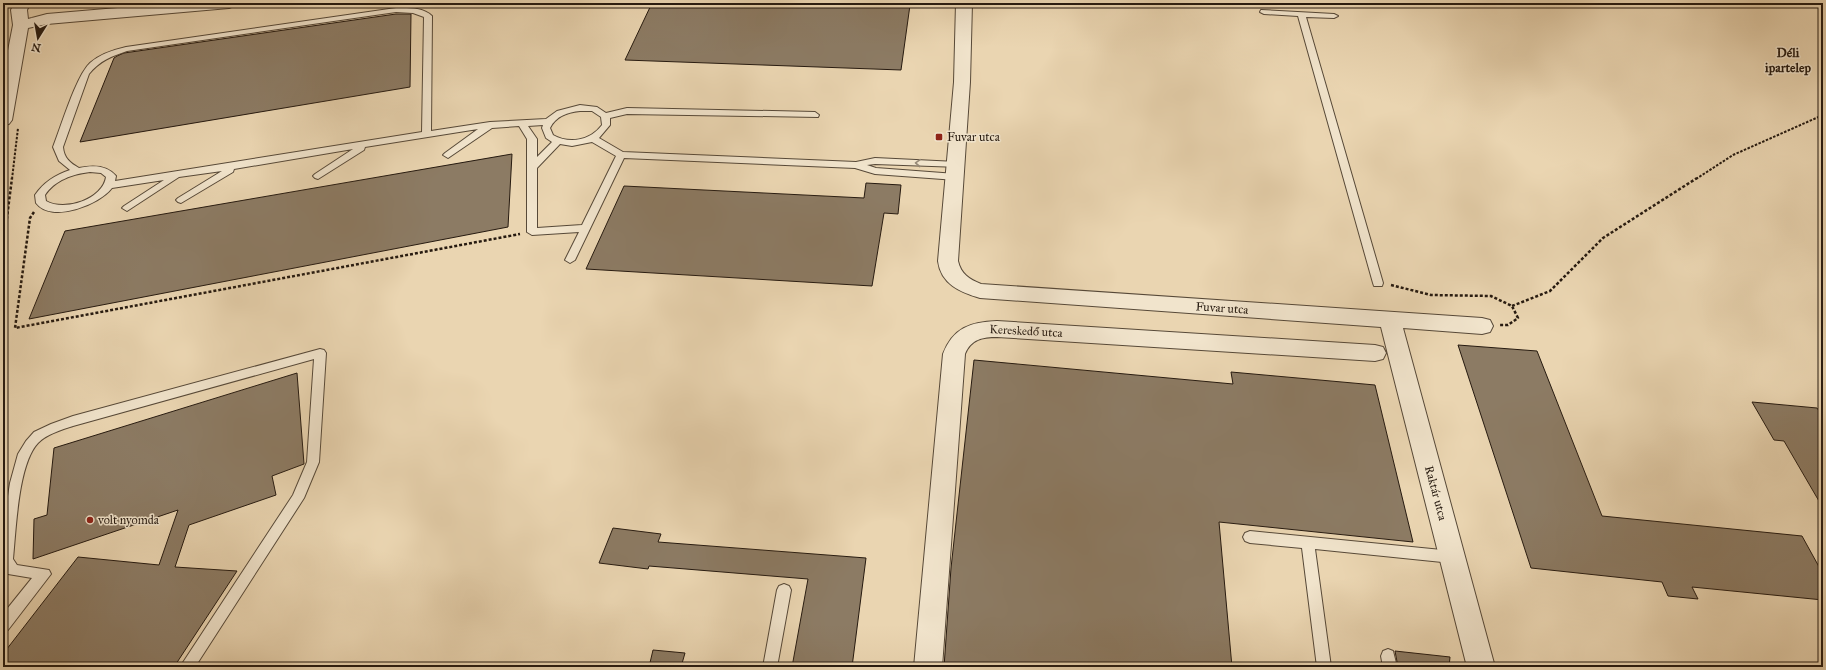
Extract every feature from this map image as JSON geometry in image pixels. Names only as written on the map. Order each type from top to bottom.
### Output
[{"type":"street","points":[[3,120],[4,102],[21,25],[19,10],[22,3]]},
{"type":"street","points":[[21,25],[47,18],[230,3]]},
{"type":"street","name":"Fuvar utca","points":[[964,3],[962,82],[948,268],[953,276],[969,288],[980,291],[1482,326]]},
{"type":"street","name":"Raktár utca","points":[[1390,320],[1481,667]]},
{"type":"street","name":"Kereskedő utca","points":[[928,667],[954,354],[961,338],[983,329],[997,329],[1375,353]]},
{"type":"lane","points":[[78,171],[64,164],[58,155],[58,147],[85,74],[90,66],[99,59],[126,49],[396,10],[415,10],[428,16],[426,134]]},
{"type":"lane","points":[[1264,12],[1334,16]]},
{"type":"lane","points":[[1302,14],[1378,283]]},
{"type":"lane","points":[[580,108],[594,109],[605,116],[607,122],[605,128],[592,138],[573,143],[558,141],[547,133],[546,128],[549,122],[561,113],[580,108]]},
{"type":"lane","points":[[605,116],[627,110],[815,115]]},
{"type":"lane","points":[[110,184],[178,176],[426,134],[490,125],[549,122]]},
{"type":"lane","points":[[522,124],[532,139],[532,232],[586,228]]},
{"type":"lane","points":[[448,155],[490,125]]},
{"type":"lane","points":[[592,138],[621,154],[856,165],[875,171],[956,171]]},
{"type":"lane","points":[[533,166],[558,141]]},
{"type":"lane","points":[[318,176],[366,145]]},
{"type":"lane","points":[[570,260],[621,154]]},
{"type":"lane","points":[[181,200],[236,166]]},
{"type":"lane","points":[[95,169],[107,171],[111,176],[110,184],[96,198],[73,207],[50,208],[43,205],[40,201],[40,195],[48,185],[62,176],[78,171],[95,169]]},
{"type":"lane","points":[[127,208],[178,176]]},
{"type":"lane","points":[[3,625],[44,574],[13,570],[5,561],[19,464],[30,443],[43,433],[73,421],[320,353],[313,462],[298,498],[187,667]]},
{"type":"lane","points":[[1250,538],[1452,557]]},
{"type":"lane","points":[[1308,543],[1324,667]]},
{"type":"lane","points":[[770,667],[784,590]]},
{"type":"path","points":[[1512,306],[1550,291],[1603,238],[1733,155],[1823,115]]},
{"type":"path","points":[[40,201],[30,218],[15,328],[532,232]]},
{"type":"path","points":[[1378,283],[1431,295],[1491,296],[1512,306],[1518,318],[1508,325],[1482,326]]},
{"type":"building","points":[[652,3],[838,3],[910,5],[901,70],[625,60]]},
{"type":"building","points":[[396,14],[411,14],[410,87],[80,142],[114,58],[124,53]]},
{"type":"building","points":[[512,154],[508,227],[29,319],[65,231]]},
{"type":"building","points":[[866,183],[901,185],[898,214],[884,213],[872,286],[586,269],[624,186],[864,198]]},
{"type":"building","points":[[1458,345],[1537,351],[1602,516],[1802,536],[1823,574],[1823,600],[1692,587],[1698,599],[1668,596],[1662,582],[1531,568]]},
{"type":"building","points":[[974,360],[1233,384],[1231,372],[1375,385],[1413,542],[1219,522],[1232,667],[944,667],[951,568]]},
{"type":"building","name":"volt nyomda","points":[[297,373],[304,464],[272,476],[276,495],[189,525],[175,567],[237,571],[174,667],[3,667],[3,654],[78,557],[159,565],[178,510],[33,559],[34,519],[47,515],[54,448]]},
{"type":"building","points":[[1752,402],[1817,408],[1823,417],[1823,508],[1784,441],[1774,440]]},
{"type":"building","points":[[613,528],[661,534],[658,542],[866,558],[852,667],[792,667],[808,579],[649,566],[648,569],[599,563]]},
{"type":"building","points":[[653,650],[685,653],[681,667],[649,667]]},
{"type":"building","points":[[1395,651],[1450,657],[1449,667],[1398,667]]},
{"type":"place","name":"Fuvar utca","points":[[939,137]]},
{"type":"place","name":"volt nyomda","points":[[90,520]]},
{"type":"district","name":"Déli ipartelep","points":[[1788,60]]}]
